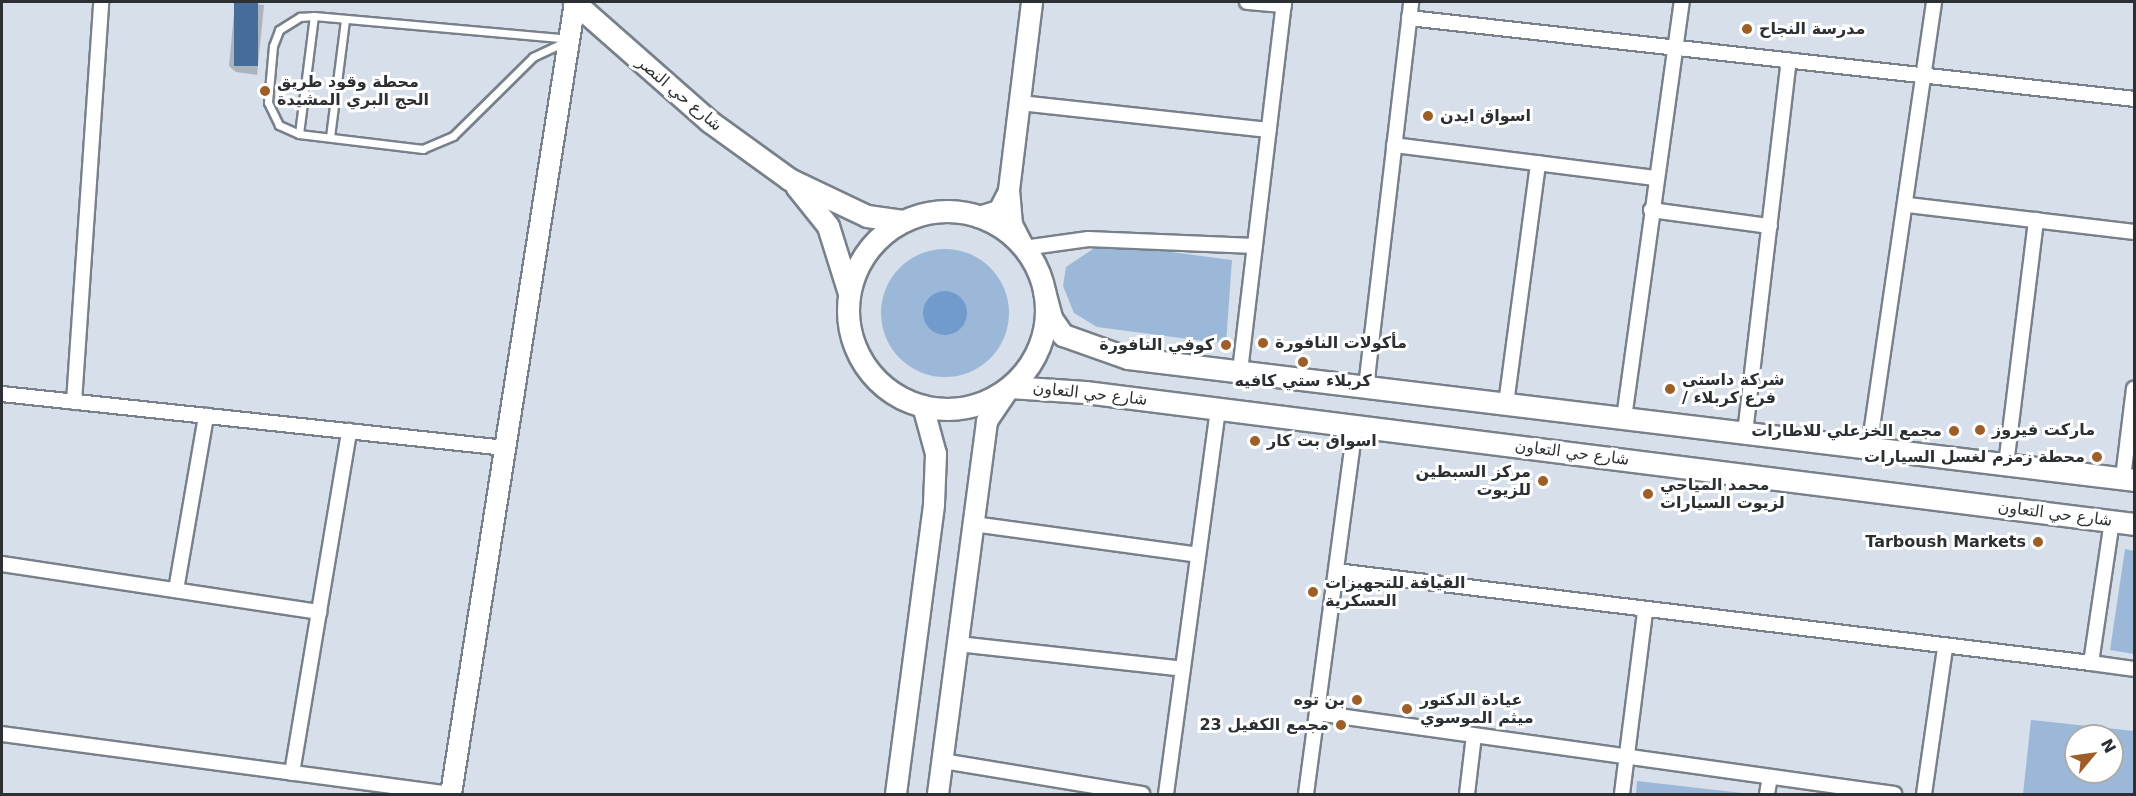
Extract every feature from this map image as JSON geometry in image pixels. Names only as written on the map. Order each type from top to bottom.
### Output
[{"type":"main road","points":[[451,794],[575,2]]},
{"type":"main road","name":"شارع حي النصر","points":[[575,2],[710,121],[789,179]]},
{"type":"main road","points":[[850,295],[867,252],[903,222],[935,212],[979,217],[1003,208],[1009,190],[1032,2]]},
{"type":"main road","points":[[789,179],[867,216],[903,222]]},
{"type":"main road","points":[[789,179],[828,226],[850,295],[853,335],[865,365],[887,388],[923,406],[978,405],[1010,387]]},
{"type":"main road","points":[[1009,190],[1012,224],[1044,291],[1056,327],[1086,347],[1240,371],[1366,387],[2129,479]]},
{"type":"main road","points":[[979,217],[1024,248]]},
{"type":"main road","points":[[938,795],[987,421],[1036,354],[1046,312],[1044,291]]},
{"type":"main road","name":"شارع حي التعاون","points":[[1010,387],[1218,409],[2134,524]]},
{"type":"main road","points":[[897,795],[934,493],[936,454],[923,406]]},
{"type":"street","points":[[74,402],[101,2]]},
{"type":"street","points":[[1240,371],[1284,3],[1247,2]]},
{"type":"street","points":[[1366,387],[1411,2]]},
{"type":"street","points":[[1624,418],[1651,210],[1682,2]]},
{"type":"street","points":[[1869,448],[1908,205],[1934,2]]},
{"type":"street","points":[[1409,18],[2134,99]]},
{"type":"street","points":[[1745,433],[1789,61]]},
{"type":"street","points":[[1020,103],[1269,130]]},
{"type":"street","points":[[1394,145],[1656,178]]},
{"type":"street","points":[[1506,404],[1538,163]]},
{"type":"street","points":[[1908,205],[2134,232]]},
{"type":"street","points":[[1651,210],[1770,226]]},
{"type":"street","points":[[2006,465],[2036,220]]},
{"type":"street","points":[[1024,248],[1088,238],[1255,246]]},
{"type":"street","points":[[2129,479],[2134,389]]},
{"type":"street","points":[[2,394],[506,448]]},
{"type":"street","points":[[1166,795],[1218,409]]},
{"type":"street","points":[[176,590],[206,416]]},
{"type":"street","points":[[1306,795],[1355,426]]},
{"type":"street","points":[[292,773],[349,431]]},
{"type":"street","points":[[2091,663],[2112,521]]},
{"type":"street","points":[[973,524],[1198,555]]},
{"type":"street","points":[[2,564],[319,612]]},
{"type":"street","points":[[1336,572],[1945,649],[2134,669]]},
{"type":"street","points":[[1622,795],[1645,611]]},
{"type":"street","points":[[958,644],[1183,669]]},
{"type":"street","points":[[1924,795],[1945,649]]},
{"type":"street","points":[[1317,713],[1894,795]]},
{"type":"street","points":[[2,734],[451,794]]},
{"type":"street","points":[[1467,795],[1474,735]]},
{"type":"street","points":[[943,761],[1142,795]]},
{"type":"street","points":[[1767,795],[1770,777]]},
{"type":"lane","points":[[314,16],[571,39],[533,57],[472,120],[437,145],[423,149],[299,134],[279,125],[270,110],[273,46],[285,23],[314,16]]},
{"type":"lane","points":[[299,134],[314,16]]},
{"type":"lane","points":[[330,137],[345,20]]},
{"type":"shaded area","points":[[1102,243],[1232,260],[1226,344],[1097,327],[1074,313],[1063,286],[1066,267]]},
{"type":"shaded area","points":[[945,249],[970,254],[990,268],[1004,288],[1009,313],[1004,338],[990,358],[970,372],[945,377],[920,372],[900,358],[886,338],[881,313],[886,288],[900,268],[920,254]]},
{"type":"shaded area","points":[[945,291],[954,292],[961,297],[966,304],[966,322],[961,329],[954,334],[945,335],[936,334],[929,329],[924,322],[923,313],[924,304],[929,297],[936,292]]},
{"type":"shaded area","points":[[2125,549],[2134,551],[2134,654],[2110,650]]},
{"type":"shaded area","points":[[2031,720],[2068,724],[2064,724],[2064,784],[2124,784],[2124,730],[2134,731],[2134,794],[2023,794]]},
{"type":"shaded area","points":[[1637,781],[1751,794],[1636,794]]},
{"type":"building","points":[[234,2],[258,2],[258,66],[234,66]]},
{"type":"place","name":"مدرسة النجاح","points":[[1747,29]]},
{"type":"place","name":"محطة وقود طريق الحج البري المشيدة","points":[[265,91]]},
{"type":"place","name":"اسواق ايدن","points":[[1428,116]]},
{"type":"place","name":"مأكولات النافورة","points":[[1263,343]]},
{"type":"place","name":"كوفي النافورة","points":[[1226,345]]},
{"type":"place","name":"كربلاء ستي كافيه","points":[[1303,362]]},
{"type":"place","name":"شركة داستي / فرع كربلاء","points":[[1670,389]]},
{"type":"place","name":"ماركت فيروز","points":[[1980,430]]},
{"type":"place","name":"مجمع الخزعلي للاطارات","points":[[1954,431]]},
{"type":"place","name":"اسواق بت كار","points":[[1255,441]]},
{"type":"place","name":"محطة زمزم لغسل السيارات","points":[[2097,457]]},
{"type":"place","name":"مركز السبطين للزيوت","points":[[1543,481]]},
{"type":"place","name":"محمد المياحي لزيوت السيارات","points":[[1648,494]]},
{"type":"place","name":"Tarboush Markets","points":[[2038,542]]},
{"type":"place","name":"القيافة للتجهيزات العسكرية","points":[[1313,592]]},
{"type":"place","name":"بن توه","points":[[1357,700]]},
{"type":"place","name":"عيادة الدكتور ميثم الموسوي","points":[[1407,709]]},
{"type":"place","name":"مجمع الكفيل 23","points":[[1341,725]]}]
